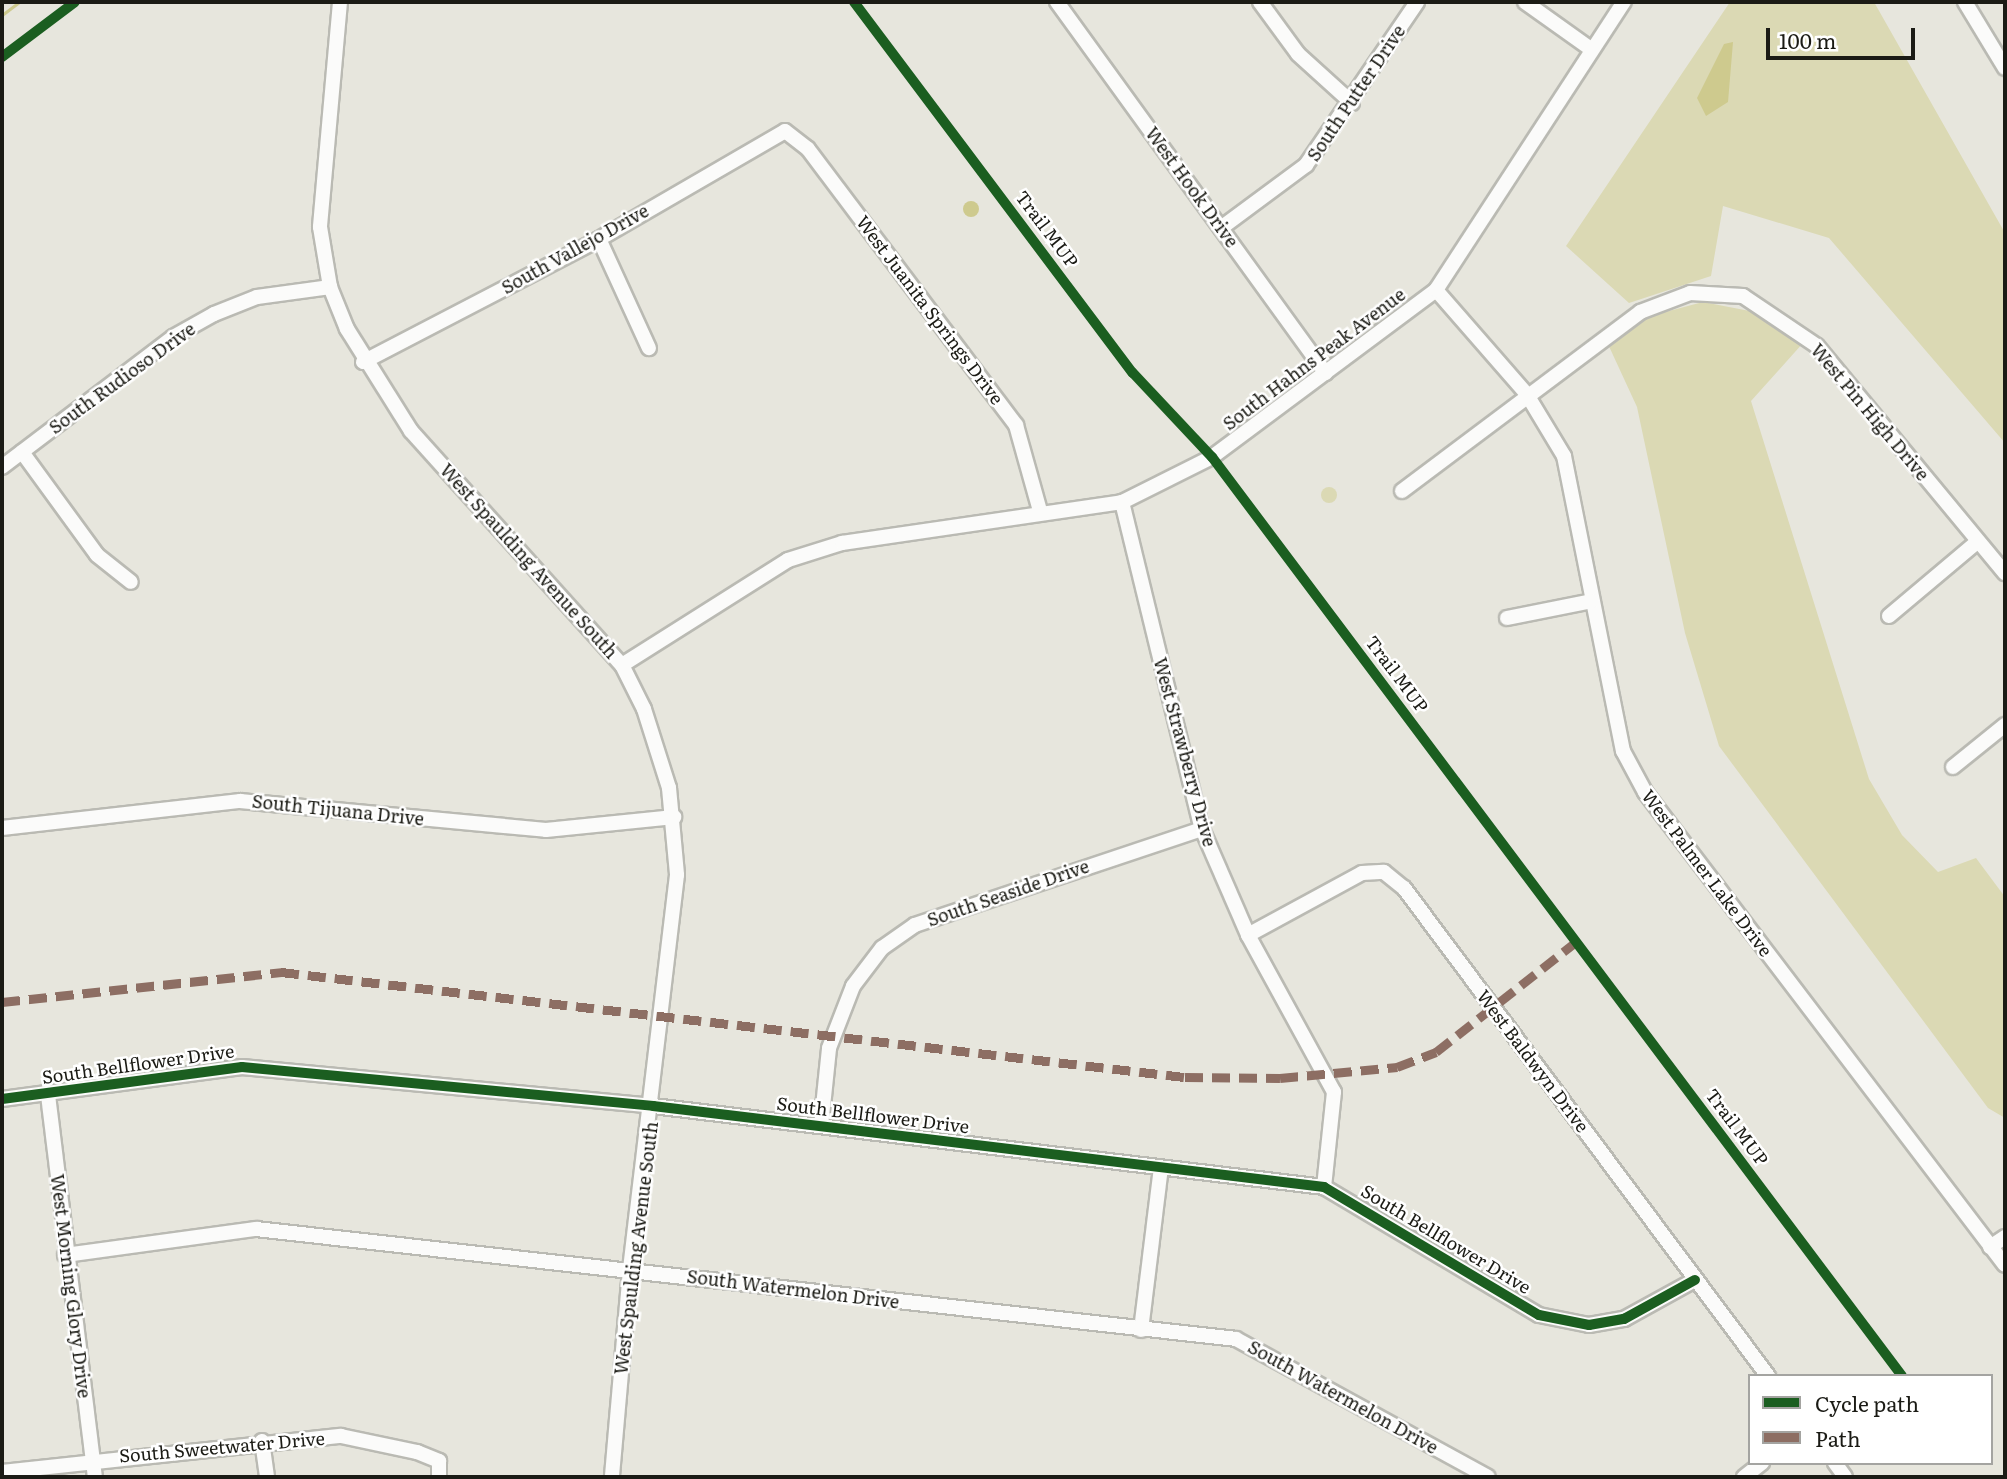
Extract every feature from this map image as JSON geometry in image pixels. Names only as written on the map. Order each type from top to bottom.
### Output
[{"type":"street","name":"West Spaulding Avenue South","points":[[340,2],[320,181],[330,287],[363,362],[411,431],[622,665],[659,746],[674,817],[677,875],[653,1106],[630,1270],[612,1477]]},
{"type":"street","name":"West Hook Drive","points":[[1057,2],[1326,373]]},
{"type":"street","points":[[1260,2],[1298,54],[1352,103]]},
{"type":"street","name":"South Putter Drive","points":[[1221,228],[1306,165],[1352,103],[1417,2]]},
{"type":"street","points":[[1525,2],[1591,49]]},
{"type":"street","name":"South Hahns Peak Avenue","points":[[622,665],[788,560],[842,543],[1040,510],[1122,502],[1212,457],[1436,290],[1624,2]]},
{"type":"street","points":[[1965,2],[2004,65]]},
{"type":"street","name":"South Vallejo Drive","points":[[363,362],[599,239],[785,131]]},
{"type":"street","name":"West Juanita Springs Drive","points":[[785,131],[808,149],[1016,425],[1040,510]]},
{"type":"street","points":[[599,239],[649,348]]},
{"type":"street","name":"South Rudioso Drive","points":[[2,467],[173,337],[214,314],[257,298],[330,287]]},
{"type":"street","name":"West Palmer Lake Drive","points":[[1436,290],[1526,393],[1564,456],[1623,751],[1644,792],[2005,1265]]},
{"type":"street","name":"West Pin High Drive","points":[[1402,491],[1526,393],[1640,312],[1690,293],[1743,296],[1817,346],[2005,573]]},
{"type":"street","points":[[22,452],[97,555],[131,582]]},
{"type":"street","name":"West Strawberry Drive","points":[[1122,502],[1202,829],[1248,935],[1334,1093],[1324,1187]]},
{"type":"street","points":[[1889,617],[1978,541]]},
{"type":"street","points":[[1507,618],[1592,601]]},
{"type":"street","points":[[1953,767],[2005,725]]},
{"type":"street","name":"South Tijuana Drive","points":[[2,828],[240,801],[546,830],[674,817]]},
{"type":"street","name":"South Seaside Drive","points":[[821,1126],[829,1048],[853,986],[882,948],[915,925],[1202,829]]},
{"type":"street","name":"West Baldwyn Drive","points":[[1248,935],[1362,873],[1384,872],[1404,888],[1766,1374]]},
{"type":"street","name":"South Bellflower Drive","points":[[2,1100],[242,1067],[653,1106],[1324,1187],[1539,1315],[1589,1325],[1624,1319],[1695,1280]]},
{"type":"street","name":"West Morning Glory Drive","points":[[48,1095],[65,1255],[95,1477]]},
{"type":"street","points":[[1141,1330],[1161,1168]]},
{"type":"street","name":"South Watermelon Drive","points":[[65,1255],[256,1229],[1236,1339],[1488,1477]]},
{"type":"street","points":[[1990,1247],[2005,1237]]},
{"type":"street","name":"South Sweetwater Drive","points":[[2,1472],[262,1441],[341,1436],[439,1461],[439,1477]]},
{"type":"street","points":[[262,1441],[267,1477]]},
{"type":"street","points":[[1744,1477],[1759,1465]]},
{"type":"shaded area","points":[[1730,2],[1874,2],[2005,233],[2005,443],[1829,238],[1723,206],[1711,276],[1629,303],[1566,246]]},
{"type":"shaded area","points":[[1733,42],[1728,102],[1706,116],[1697,98],[1724,44]]},
{"type":"shaded area","points":[[968,201],[974,201],[979,209],[977,215],[968,217],[963,212],[963,206]]},
{"type":"shaded area","points":[[1703,302],[1760,313],[1803,343],[1751,401],[1869,779],[1902,835],[1938,872],[1976,858],[2005,897],[2005,1118],[1988,1108],[1719,746],[1685,633],[1637,407],[1607,342],[1650,316]]},
{"type":"shaded area","points":[[1326,487],[1332,487],[1337,495],[1335,501],[1326,503],[1321,498],[1321,492]]},
{"type":"waterway","points":[[2,15],[19,2]]},
{"type":"marked path","points":[[2,1002],[281,972],[1185,1077],[1280,1078],[1397,1067],[1436,1052],[1576,942]]},
{"type":"cycle path","points":[[2,57],[75,2]]},
{"type":"cycle path","name":"Trail MUP","points":[[854,2],[1133,373],[1212,457],[1900,1374]]},
{"type":"cycle path","points":[[2,1099],[242,1067],[653,1106],[1324,1187],[1539,1315],[1589,1325],[1624,1319],[1695,1280]]}]
